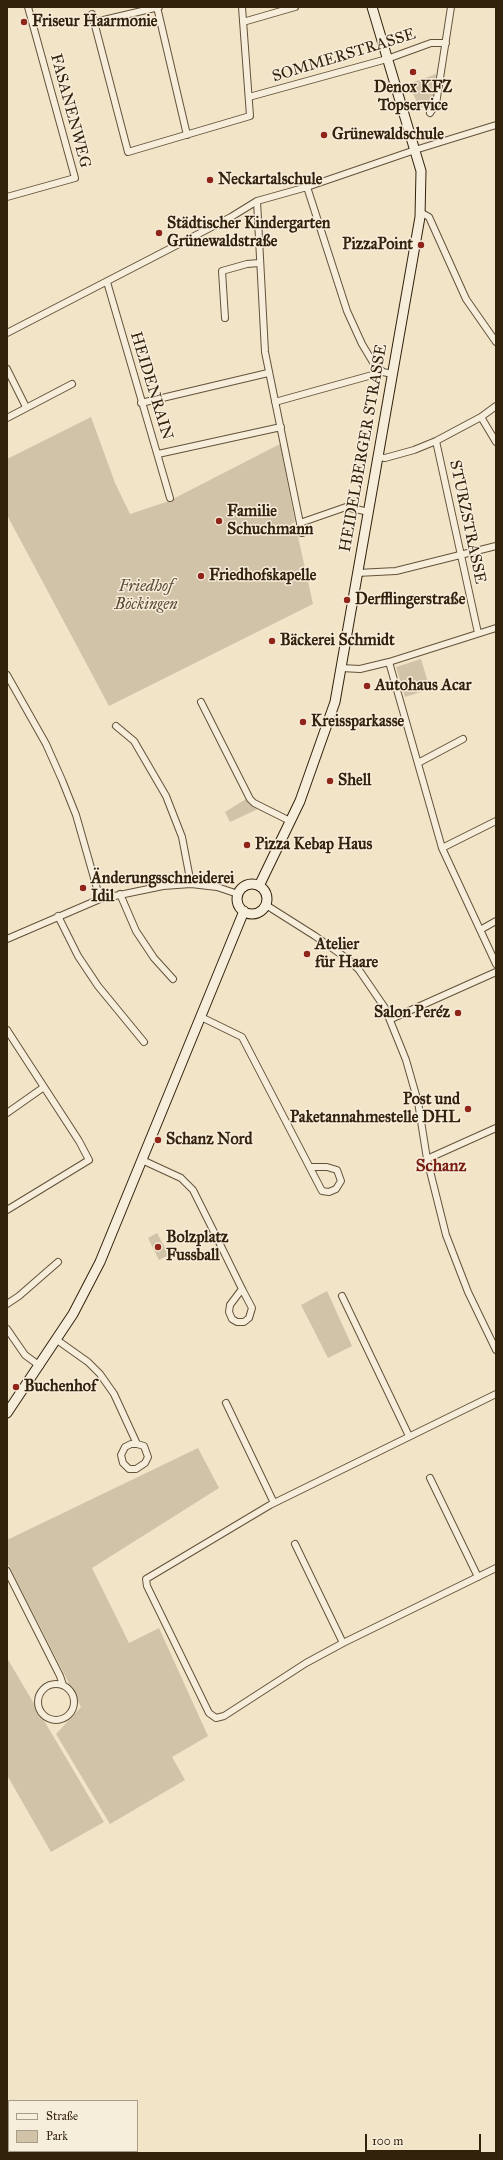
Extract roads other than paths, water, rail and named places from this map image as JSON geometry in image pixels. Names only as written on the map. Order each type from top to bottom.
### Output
[{"type":"main road","name":"HEIDELBERGER STRASSE","points":[[259,886],[300,801],[325,735],[335,702],[357,573],[370,512],[378,457],[387,373],[420,212],[421,171],[372,7]]},
{"type":"main road","points":[[247,885],[259,886],[265,891],[267,898],[266,905],[256,913],[244,911],[237,900],[238,894],[247,885]]},
{"type":"main road","points":[[7,1413],[57,1340],[73,1314],[100,1262],[244,911]]},
{"type":"street","name":"FASANENWEG","points":[[7,197],[75,178],[28,7]]},
{"type":"street","points":[[94,22],[158,7],[187,135]]},
{"type":"street","points":[[92,14],[103,63],[128,152],[250,116],[242,7]]},
{"type":"street","points":[[243,22],[295,7]]},
{"type":"street","points":[[430,113],[436,104],[451,7]]},
{"type":"street","name":"SOMMERSTRASSE","points":[[249,97],[387,59],[431,43],[446,43]]},
{"type":"street","points":[[7,333],[231,217],[257,201],[307,187],[415,150],[496,125]]},
{"type":"street","points":[[307,187],[347,311],[362,344],[374,364],[387,373]]},
{"type":"street","points":[[257,201],[259,263],[268,373],[276,402],[302,533]]},
{"type":"street","points":[[420,212],[429,217],[466,298],[496,342]]},
{"type":"street","points":[[225,318],[222,271],[247,264],[259,263]]},
{"type":"street","name":"HEIDENRAIN","points":[[107,282],[141,403],[158,454],[170,498]]},
{"type":"street","points":[[7,369],[26,407]]},
{"type":"street","points":[[141,403],[268,373]]},
{"type":"street","points":[[276,402],[387,373]]},
{"type":"street","points":[[7,418],[72,384]]},
{"type":"street","points":[[378,457],[385,458],[400,454],[436,441],[481,417],[496,406]]},
{"type":"street","points":[[481,417],[496,442]]},
{"type":"street","points":[[158,454],[281,427]]},
{"type":"street","name":"STURZSTRASSE","points":[[436,441],[478,633]]},
{"type":"street","points":[[300,523],[346,507],[370,512]]},
{"type":"street","points":[[357,573],[396,571],[496,546]]},
{"type":"street","points":[[341,668],[360,669],[389,662],[496,628]]},
{"type":"street","points":[[389,662],[442,848],[496,964]]},
{"type":"street","points":[[7,675],[46,744],[62,780],[76,815],[100,900]]},
{"type":"street","points":[[201,702],[250,799],[254,803],[290,821]]},
{"type":"street","points":[[116,726],[134,741],[166,796],[182,836],[191,884]]},
{"type":"street","points":[[418,763],[463,739]]},
{"type":"street","points":[[442,848],[496,821]]},
{"type":"street","points":[[7,939],[58,916],[120,894],[163,886],[191,884],[217,887],[238,894]]},
{"type":"street","points":[[120,894],[136,931],[154,958],[173,979]]},
{"type":"street","points":[[266,905],[315,936],[348,960],[370,984],[391,1019],[406,1060],[418,1102],[427,1159],[446,1235],[457,1264],[496,1350]]},
{"type":"street","points":[[58,916],[78,956],[98,986],[144,1042]]},
{"type":"street","points":[[480,930],[496,921]]},
{"type":"street","points":[[391,1019],[496,972]]},
{"type":"street","points":[[202,1016],[242,1037],[322,1191],[329,1192],[336,1189],[341,1181],[337,1170],[327,1166],[310,1167]]},
{"type":"street","points":[[7,1030],[89,1160],[7,1210]]},
{"type":"street","points":[[7,1113],[44,1087]]},
{"type":"street","points":[[427,1159],[496,1128]]},
{"type":"street","points":[[142,1160],[181,1178],[193,1190],[242,1289],[252,1313],[244,1322],[237,1322],[232,1319],[229,1312],[230,1305],[242,1289]]},
{"type":"street","points":[[7,1304],[19,1296],[58,1262]]},
{"type":"street","points":[[342,1296],[409,1436]]},
{"type":"street","points":[[7,1329],[25,1355],[40,1366]]},
{"type":"street","points":[[7,1342],[13,1339]]},
{"type":"street","points":[[57,1340],[88,1362],[100,1374],[111,1388],[137,1444],[144,1446],[148,1457],[145,1463],[136,1469],[129,1469],[123,1463],[121,1455],[125,1448],[131,1444],[137,1444]]},
{"type":"street","points":[[496,1394],[274,1503],[146,1579],[147,1586],[209,1713],[216,1718],[224,1716],[306,1664],[343,1643],[496,1568]]},
{"type":"street","points":[[226,1403],[274,1503]]},
{"type":"street","points":[[430,1478],[478,1578]]},
{"type":"street","points":[[294,1544],[343,1643]]},
{"type":"street","points":[[7,1571],[59,1674],[62,1685],[68,1688],[73,1697],[73,1711],[58,1721],[48,1719],[42,1711],[38,1700],[40,1694],[44,1689],[50,1686],[62,1685]]},
{"type":"place","name":"Friseur Haarmonie","points":[[24,22]]},
{"type":"place","name":"Denox KFZ Topservice","points":[[413,72]]},
{"type":"place","name":"Grünewaldschule","points":[[324,135]]},
{"type":"place","name":"Neckartalschule","points":[[210,180]]},
{"type":"place","name":"Städtischer Kindergarten Grünewaldstraße","points":[[159,233]]},
{"type":"place","name":"PizzaPoint","points":[[421,245]]},
{"type":"place","name":"Familie Schuchmann","points":[[219,521]]},
{"type":"place","name":"Friedhofskapelle","points":[[201,576]]},
{"type":"place","name":"Derfflingerstraße","points":[[347,600]]},
{"type":"place","name":"Bäckerei Schmidt","points":[[272,641]]},
{"type":"place","name":"Autohaus Acar","points":[[367,686]]},
{"type":"place","name":"Kreissparkasse","points":[[303,722]]},
{"type":"place","name":"Shell","points":[[330,781]]},
{"type":"place","name":"Pizza Kebap Haus","points":[[247,845]]},
{"type":"place","name":"Änderungsschneiderei Idil","points":[[83,888]]},
{"type":"place","name":"Atelier für Haare","points":[[307,954]]},
{"type":"place","name":"Salon Peréz","points":[[458,1013]]},
{"type":"place","name":"Post und Paketannahmestelle DHL","points":[[468,1109]]},
{"type":"place","name":"Schanz Nord","points":[[158,1140]]},
{"type":"place","name":"Bolzplatz Fussball","points":[[158,1247]]},
{"type":"place","name":"Buchenhof","points":[[16,1387]]},
{"type":"district","name":"Schanz","points":[[441,1167]]},
{"type":"park label","name":"Friedhof Böckingen","points":[[146,596]]}]
